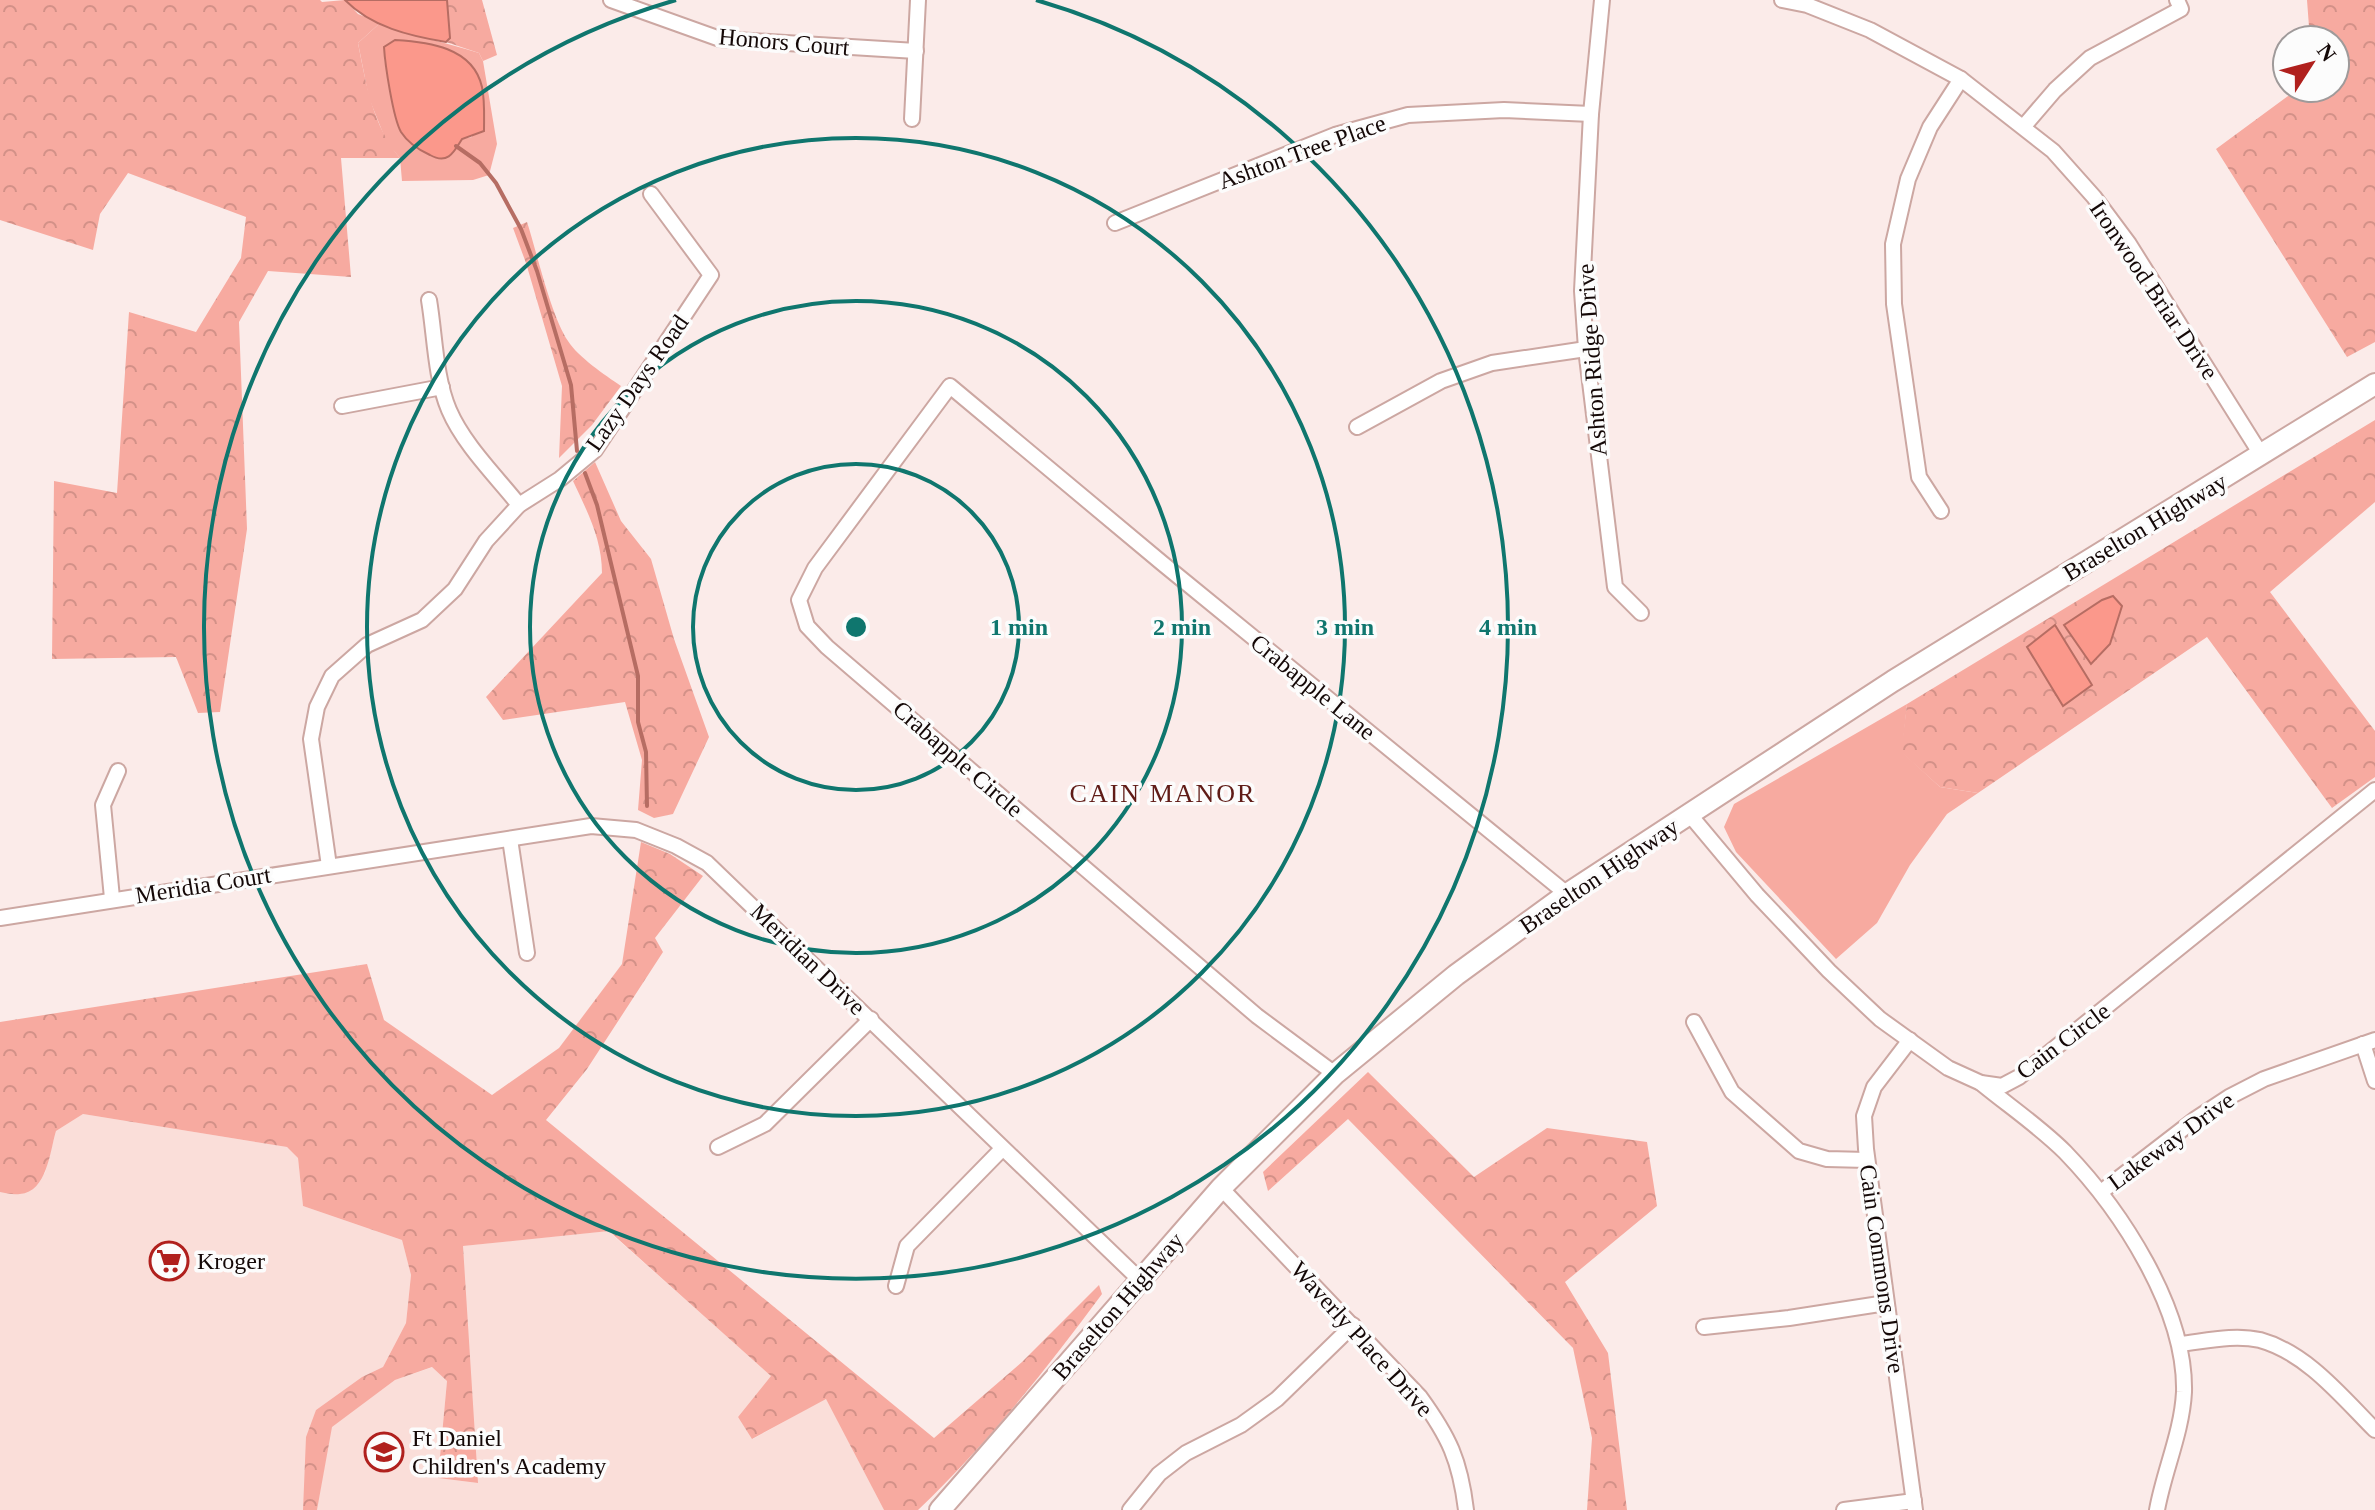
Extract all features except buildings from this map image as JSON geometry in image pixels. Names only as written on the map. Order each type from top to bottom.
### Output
[{"type":"main road","name":"Braselton Highway","points":[[940,1510],[1221,1188],[1335,1074],[1456,975],[1567,894],[1893,681],[2375,384]]},
{"type":"street","name":"Honors Court","points":[[611,0],[720,39],[916,51]]},
{"type":"street","points":[[912,119],[918,0]]},
{"type":"street","name":"Ashton Ridge Drive","points":[[1602,0],[1591,114],[1582,291],[1586,349],[1615,587],[1641,613]]},
{"type":"street","name":"Ironwood Briar Drive","points":[[1782,0],[1807,5],[1870,30],[1961,79],[2053,151],[2094,197],[2129,244],[2262,456]]},
{"type":"street","points":[[2024,126],[2055,90],[2090,58],[2181,9],[2177,0]]},
{"type":"street","points":[[1941,511],[1919,477],[1894,304],[1893,244],[1908,179],[1930,127],[1961,79]]},
{"type":"street","name":"Ashton Tree Place","points":[[1115,223],[1335,135],[1408,115],[1504,110],[1591,114]]},
{"type":"street","name":"Lazy Days Road","points":[[329,866],[311,739],[317,707],[332,676],[367,645],[422,620],[455,589],[486,541],[519,505],[560,479],[595,450],[711,275],[651,194]]},
{"type":"street","points":[[429,300],[442,387],[449,410],[462,433],[519,505]]},
{"type":"street","points":[[1357,427],[1441,381],[1492,363],[1586,349]]},
{"type":"street","name":"Crabapple Lane","points":[[950,386],[1567,894]]},
{"type":"street","name":"Crabapple Circle","points":[[950,386],[815,568],[799,600],[807,626],[827,647],[1257,1016],[1335,1074]]},
{"type":"street","points":[[342,406],[442,387]]},
{"type":"street","name":"Meridia Court","points":[[118,771],[103,805],[112,898],[329,866]]},
{"type":"street","name":"Cain Circle","points":[[1690,815],[1757,895],[1829,971],[1880,1019],[1948,1068],[1981,1083],[2002,1086],[2019,1077],[2375,790]]},
{"type":"street","name":"Meridian Drive","points":[[510,839],[591,826],[636,830],[707,863],[1139,1279]]},
{"type":"street","points":[[329,866],[510,839],[527,953]]},
{"type":"street","points":[[0,918],[112,898]]},
{"type":"street","points":[[718,1147],[765,1124],[871,1019]]},
{"type":"street","points":[[1694,1022],[1732,1092],[1799,1151],[1827,1159],[1867,1160]]},
{"type":"street","name":"Cain Commons Drive","points":[[1910,1040],[1874,1087],[1864,1116],[1867,1160],[1915,1505]]},
{"type":"street","points":[[2369,1042],[2375,1081]]},
{"type":"street","name":"Lakeway Drive","points":[[2101,1192],[2229,1097],[2264,1079],[2369,1042]]},
{"type":"street","points":[[1981,1083],[2063,1150],[2101,1192],[2133,1237],[2163,1298],[2180,1344],[2184,1392],[2177,1434],[2157,1510]]},
{"type":"street","points":[[896,1286],[907,1246],[1002,1149]]},
{"type":"street","name":"Waverly Place Drive","points":[[1221,1188],[1420,1397],[1445,1432],[1461,1473],[1466,1510]]},
{"type":"street","points":[[1704,1327],[1886,1303]]},
{"type":"street","points":[[1130,1510],[1159,1474],[1186,1453],[1241,1425],[1277,1399],[1353,1325]]},
{"type":"street","points":[[2180,1344],[2232,1338],[2259,1340],[2285,1351],[2313,1369],[2375,1430]]},
{"type":"street","points":[[1844,1510],[1915,1505]]},
{"type":"shaded area","points":[[345,0],[447,0],[450,38],[446,42],[392,29],[367,17]]},
{"type":"shaded area","points":[[395,40],[448,49],[469,63],[477,74],[483,92],[484,131],[462,139],[446,158],[436,158],[422,151],[401,132],[392,103],[384,47]]},
{"type":"shaded area","points":[[2113,596],[2122,606],[2110,644],[2091,664],[2064,625]]},
{"type":"shaded area","points":[[2055,625],[2092,685],[2063,706],[2027,647]]},
{"type":"shaded area","points":[[83,1114],[287,1147],[298,1158],[303,1206],[402,1240],[411,1275],[406,1323],[383,1367],[362,1377],[316,1410],[303,1510],[0,1510],[0,1192],[21,1194],[45,1173],[56,1131]]},
{"type":"shaded area","points":[[608,1231],[772,1376],[738,1417],[753,1439],[826,1398],[884,1510],[317,1510],[331,1427],[395,1380],[433,1367],[447,1381],[438,1478],[477,1483],[462,1246]]},
{"type":"green space","points":[[0,0],[345,0],[358,14],[380,23],[358,43],[377,118],[400,158],[341,158],[351,277],[268,271],[239,322],[247,529],[220,712],[198,713],[176,657],[52,659],[54,481],[117,493],[129,312],[196,332],[241,258],[246,217],[128,173],[100,214],[93,250],[0,220]]},
{"type":"green space","points":[[447,0],[482,0],[497,55],[483,61],[479,53],[446,42],[450,37]]},
{"type":"green space","points":[[2307,0],[2375,0],[2375,342],[2347,357],[2216,149],[2277,104],[2351,104],[2351,24],[2309,24]]},
{"type":"green space","points":[[380,23],[479,53],[497,144],[489,175],[473,180],[402,181],[400,158],[387,143],[369,98],[358,43]],"holes":[[[395,40],[442,48],[468,62],[472,137],[459,143],[400,131],[384,47]]]},
{"type":"green space","points":[[527,222],[550,301],[568,341],[585,359],[621,386],[592,425],[559,458],[562,386],[513,228]]},
{"type":"green space","points":[[2375,420],[2375,502],[2270,592],[2375,731],[2375,777],[2332,808],[2207,637],[1978,793],[1940,787],[1901,752],[1907,704]]},
{"type":"green space","points":[[595,462],[621,521],[651,559],[674,639],[709,737],[673,814],[654,818],[638,810],[642,760],[625,702],[503,720],[486,697],[602,573],[597,537],[573,481]]},
{"type":"green space","points":[[1907,704],[1902,752],[1940,787],[1978,793],[1947,814],[1910,865],[1877,923],[1836,959],[1736,852],[1724,827],[1734,804]]},
{"type":"green space","points":[[641,842],[670,854],[703,876],[655,938],[663,952],[587,1069],[546,1120],[934,1438],[1022,1362],[1099,1285],[1102,1294],[1014,1406],[918,1510],[884,1510],[826,1399],[752,1439],[738,1417],[771,1376],[609,1231],[463,1246],[478,1483],[438,1478],[447,1381],[432,1367],[395,1380],[332,1427],[317,1510],[303,1510],[306,1437],[316,1410],[362,1377],[383,1367],[406,1323],[411,1275],[402,1240],[303,1206],[298,1158],[287,1147],[83,1114],[56,1131],[46,1169],[36,1186],[20,1194],[0,1192],[0,1022],[367,964],[384,1020],[492,1095],[559,1048],[622,964]]},
{"type":"green space","points":[[1368,1072],[1474,1177],[1547,1128],[1647,1142],[1657,1206],[1565,1282],[1608,1353],[1627,1510],[1587,1510],[1592,1438],[1573,1348],[1348,1119],[1268,1191],[1263,1172]]},
{"type":"waterway","points":[[456,146],[480,163],[496,183],[521,229],[537,271],[571,385],[577,451]]},
{"type":"waterway","points":[[585,473],[597,505],[638,676],[638,722],[646,752],[647,806]]},
{"type":"place","name":"Kroger","points":[[169,1261]]},
{"type":"place","name":"Ft Daniel Children's Academy","points":[[384,1452]]},
{"type":"district","name":"CAIN MANOR","points":[[1163,793]]}]
